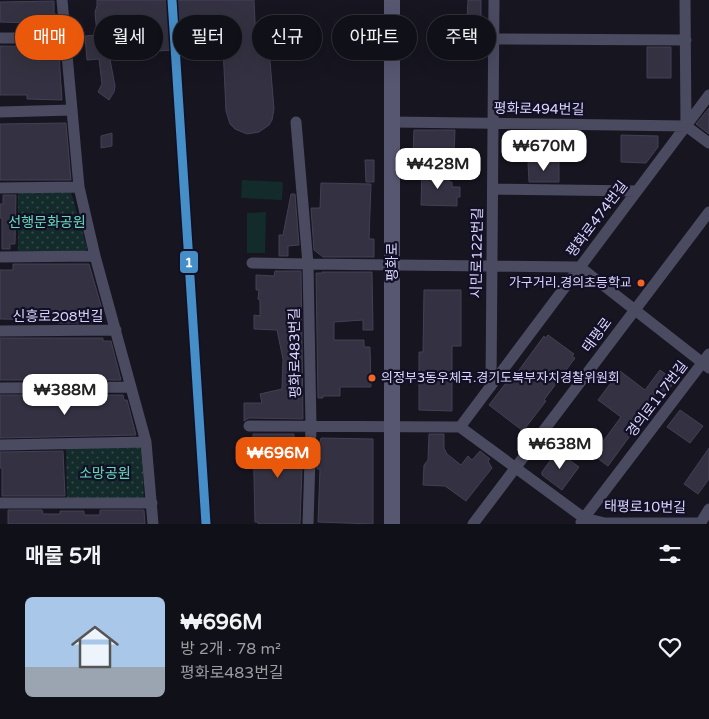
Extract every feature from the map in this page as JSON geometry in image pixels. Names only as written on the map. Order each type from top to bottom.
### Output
[{"type":"main road","name":"평화로","points":[[392,0],[392,524]]},
{"type":"street","points":[[62,0],[63,15]]},
{"type":"street","name":"시민로122번길","points":[[494,0],[494,15]]},
{"type":"street","points":[[685,0],[686,126],[709,143]]},
{"type":"street","points":[[0,38],[15,38]]},
{"type":"street","points":[[496,40],[686,40]]},
{"type":"street","points":[[66,60],[79,187],[95,256],[146,442],[153,524]]},
{"type":"street","name":"시민로122번길","points":[[491,386],[494,60]]},
{"type":"street","name":"평화로474번길","points":[[460,427],[709,95]]},
{"type":"street","points":[[0,112],[72,110]]},
{"type":"street","name":"평화로483번길","points":[[296,122],[308,264],[311,426],[308,524]]},
{"type":"street","name":"평화로494번길","points":[[391,122],[686,126]]},
{"type":"street","points":[[0,188],[79,187]]},
{"type":"street","points":[[492,189],[637,191]]},
{"type":"street","name":"태평로","points":[[473,524],[709,212]]},
{"type":"street","points":[[0,257],[95,256]]},
{"type":"street","points":[[252,263],[580,267],[707,362]]},
{"type":"street","name":"신흥로208번길","points":[[0,331],[116,330]]},
{"type":"street","name":"경의로117번길","points":[[582,521],[707,362]]},
{"type":"street","points":[[0,388],[130,387]]},
{"type":"street","points":[[249,426],[460,427]]},
{"type":"street","name":"태평로10번길","points":[[460,427],[582,521],[700,524]]},
{"type":"street","points":[[0,444],[146,442]]},
{"type":"street","points":[[0,503],[152,503]]},
{"type":"street","points":[[700,524],[709,509]]},
{"type":"green space","points":[[242,180],[283,182],[282,200],[241,198]]},
{"type":"green space","name":"선행문화공원","points":[[18,192],[71,192],[87,248],[85,251],[18,251]]},
{"type":"green space","points":[[266,212],[265,253],[247,253],[247,213]]},
{"type":"green space","name":"소망공원","points":[[66,446],[142,446],[144,500],[67,500]]},
{"type":"building","points":[[97,0],[254,0],[252,60],[270,61],[274,109],[269,125],[259,132],[247,134],[235,129],[230,124],[226,111],[224,60],[242,60],[242,15],[173,15],[173,50],[163,51],[163,15],[95,15]]},
{"type":"building","points":[[468,0],[481,0],[481,15],[467,15]]},
{"type":"building","points":[[54,1],[54,14],[56,15],[15,15],[15,22],[0,22],[0,2]]},
{"type":"building","points":[[94,35],[94,59],[87,60],[85,36]]},
{"type":"building","points":[[0,46],[15,46],[15,60],[59,60],[62,100],[27,99],[27,95],[0,95]]},
{"type":"building","points":[[647,47],[671,47],[671,78],[647,78]]},
{"type":"building","points":[[99,60],[110,60],[115,86],[109,100],[98,92],[102,84]]},
{"type":"building","points":[[709,108],[709,134],[696,124]]},
{"type":"building","points":[[66,123],[71,180],[0,180],[0,124]]},
{"type":"building","points":[[414,130],[455,130],[454,155],[413,153]]},
{"type":"building","points":[[112,133],[112,146],[101,148],[101,136]]},
{"type":"building","points":[[621,135],[658,136],[658,147],[646,163],[621,162]]},
{"type":"building","points":[[365,160],[374,160],[374,182],[366,182]]},
{"type":"building","points":[[528,162],[559,162],[559,182],[529,182]]},
{"type":"building","points":[[422,172],[443,173],[443,177],[449,177],[452,187],[460,187],[460,197],[457,197],[457,206],[421,205]]},
{"type":"building","points":[[321,183],[371,184],[369,239],[374,239],[374,257],[323,257],[314,250],[311,208],[320,208]]},
{"type":"building","points":[[291,194],[295,194],[299,245],[288,246],[288,256],[279,256],[279,235],[283,235]]},
{"type":"building","points":[[3,195],[16,195],[15,244],[10,244],[10,249],[2,249],[0,204],[3,204]]},
{"type":"building","points":[[13,264],[89,264],[102,309],[102,323],[58,323],[58,320],[0,319],[0,270],[13,270]]},
{"type":"building","points":[[275,271],[301,271],[303,419],[249,418],[244,421],[244,403],[262,403],[260,394],[282,389],[283,359],[277,330],[254,329],[254,315],[260,316],[260,300],[258,299],[259,290],[256,290],[256,275],[274,276]]},
{"type":"building","points":[[372,272],[373,330],[363,330],[363,320],[334,322],[334,340],[364,340],[364,347],[370,347],[371,387],[340,387],[340,396],[323,396],[323,398],[318,398],[316,273]]},
{"type":"building","points":[[424,290],[461,290],[461,346],[452,346],[452,411],[419,410],[419,352],[423,352]]},
{"type":"building","points":[[548,335],[574,354],[572,356],[575,358],[523,431],[489,405],[512,375],[514,377],[544,336],[545,338]]},
{"type":"building","points":[[0,338],[103,338],[103,341],[111,341],[121,380],[0,380]]},
{"type":"building","points":[[660,370],[675,381],[663,397],[657,393],[632,426],[635,429],[608,466],[593,455],[621,417],[598,400],[620,371],[645,390]]},
{"type":"building","points":[[0,395],[123,395],[124,400],[127,400],[136,435],[0,438]]},
{"type":"building","points":[[680,410],[703,426],[690,443],[667,427]]},
{"type":"building","points":[[253,434],[294,434],[294,442],[303,442],[300,524],[258,524],[258,522],[255,522]]},
{"type":"building","points":[[429,434],[444,434],[444,448],[447,454],[461,465],[468,456],[472,460],[480,451],[490,459],[488,461],[492,468],[466,501],[445,486],[423,485],[424,465],[428,460]]},
{"type":"building","points":[[321,438],[373,439],[373,524],[318,522],[320,469],[317,469],[318,442],[320,442]]},
{"type":"building","points":[[709,448],[709,479],[698,494],[684,484]]},
{"type":"building","points":[[63,451],[65,496],[2,496],[0,452]]},
{"type":"building","points":[[557,451],[579,467],[562,490],[542,475],[542,472]]},
{"type":"building","points":[[8,510],[42,510],[43,514],[60,514],[60,511],[84,511],[84,515],[100,515],[100,510],[144,510],[145,524],[8,524]]},
{"type":"transit line","name":"1","points":[[172,0],[206,524]]},
{"type":"place","name":"가구거리.경의초등학교","points":[[641,283]]},
{"type":"place","name":"의정부3동우체국.경기도북부자치경찰위원회","points":[[372,378]]}]
